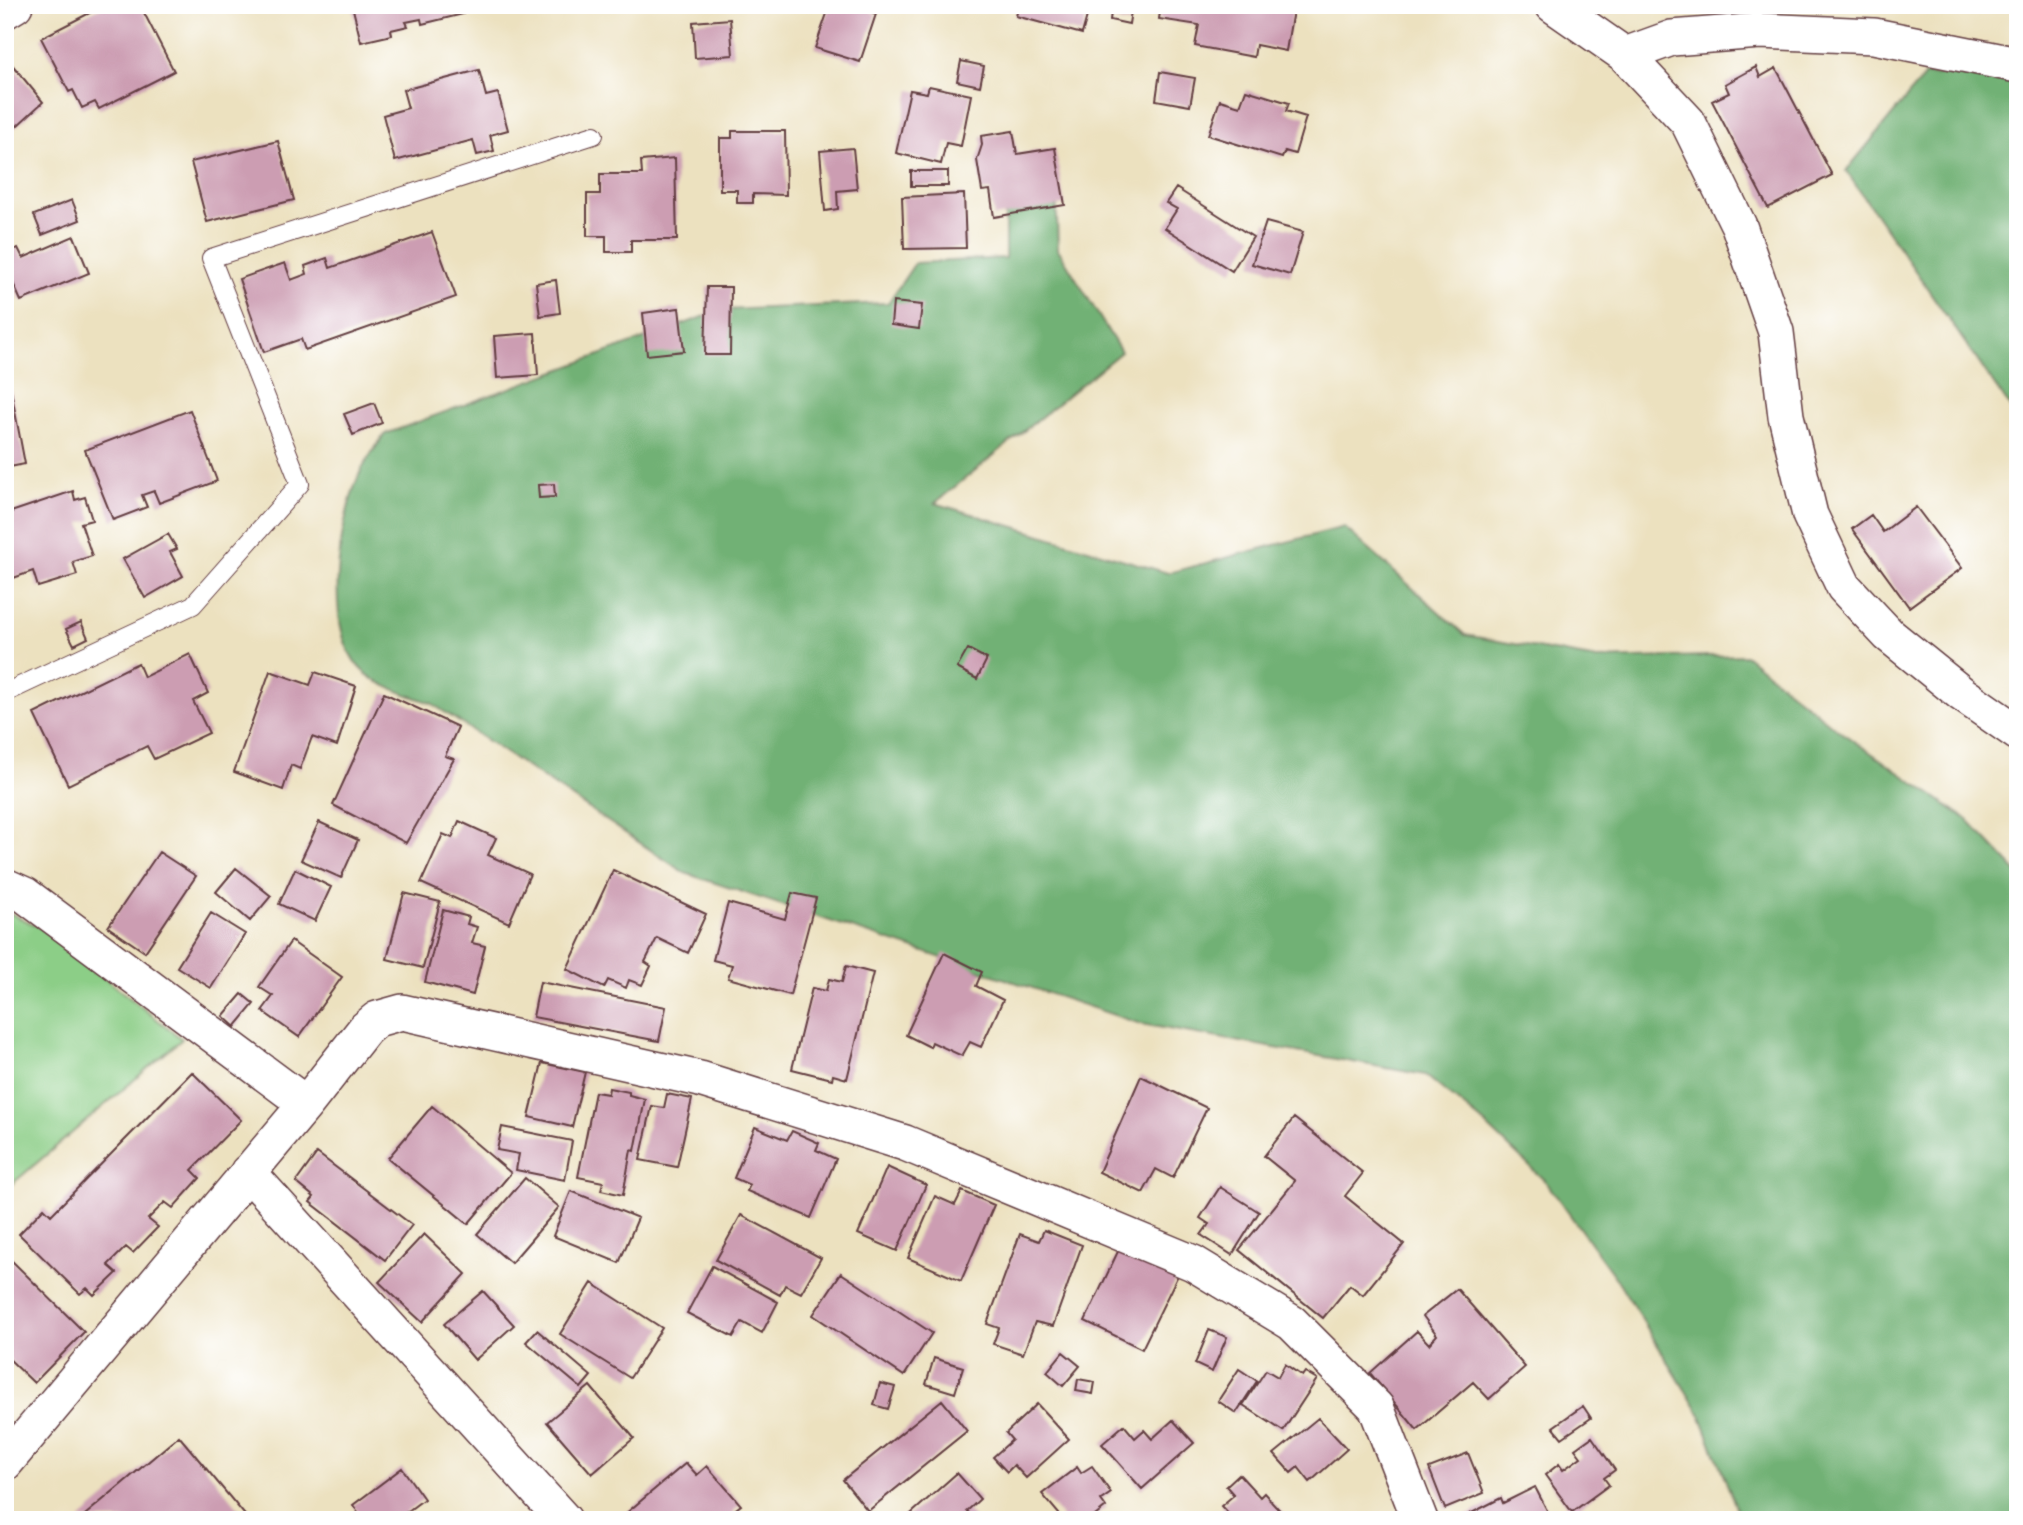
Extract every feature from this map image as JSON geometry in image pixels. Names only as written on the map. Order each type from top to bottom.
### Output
[{"type":"street","points":[[5,12],[15,5]]},
{"type":"street","points":[[1553,5],[1625,55],[1688,122],[1739,226],[1776,332],[1786,416],[1810,515],[1844,587],[1889,635],[1962,694],[2018,733]]},
{"type":"street","points":[[1625,55],[1672,38],[1760,31],[1874,36],[2018,65]]},
{"type":"street","points":[[5,886],[24,895],[306,1104]]},
{"type":"street","points":[[5,1463],[306,1104],[365,1029],[377,1019],[402,1012],[700,1079],[905,1143],[1193,1263],[1292,1323],[1376,1407],[1420,1520]]},
{"type":"street","points":[[248,1172],[564,1520]]},
{"type":"lane","points":[[5,693],[193,605],[300,484],[211,258],[594,135]]},
{"type":"green space","points":[[1925,75],[2018,76],[2018,419],[1846,171]]},
{"type":"green space","points":[[1005,159],[1056,188],[1058,249],[1121,352],[935,503],[1168,573],[1344,527],[1465,635],[1597,659],[1745,655],[1838,730],[1968,820],[2018,873],[2018,1520],[1741,1520],[1700,1414],[1620,1284],[1546,1182],[1485,1124],[1425,1075],[1141,1024],[685,873],[431,703],[383,684],[359,667],[348,649],[341,626],[338,573],[341,546],[359,475],[385,434],[722,310],[888,303],[915,263],[1005,258]]},
{"type":"green space","points":[[5,911],[40,927],[182,1039],[5,1190]]},
{"type":"building","points":[[105,5],[140,5],[174,71],[99,109],[95,102],[82,108],[73,90],[69,92],[41,38]]},
{"type":"building","points":[[352,5],[461,5],[463,14],[422,24],[421,19],[406,22],[408,26],[391,30],[392,35],[361,42]]},
{"type":"building","points":[[830,5],[873,5],[871,12],[876,14],[860,62],[815,48]]},
{"type":"building","points":[[1019,5],[1090,5],[1082,34],[1016,16]]},
{"type":"building","points":[[1112,5],[1132,5],[1129,24],[1110,20]]},
{"type":"building","points":[[1161,5],[1294,5],[1286,51],[1256,45],[1254,57],[1195,46],[1199,25],[1159,19]]},
{"type":"building","points":[[730,19],[733,55],[695,58],[693,22]]},
{"type":"building","points":[[5,56],[43,102],[5,137]]},
{"type":"building","points":[[961,61],[984,66],[980,86],[957,81]]},
{"type":"building","points":[[1756,67],[1760,77],[1776,68],[1832,175],[1768,208],[1712,101],[1729,93],[1725,84]]},
{"type":"building","points":[[479,70],[486,96],[498,93],[508,130],[490,135],[494,151],[477,155],[473,140],[395,161],[383,115],[408,108],[403,90]]},
{"type":"building","points":[[1160,72],[1195,78],[1190,106],[1156,100]]},
{"type":"building","points":[[929,86],[971,95],[961,146],[946,143],[941,164],[896,153],[910,90],[927,93]]},
{"type":"building","points":[[1246,90],[1289,103],[1286,111],[1306,117],[1295,154],[1285,151],[1282,158],[1208,135],[1220,100],[1240,106]]},
{"type":"building","points":[[732,131],[785,131],[786,195],[753,194],[753,203],[737,203],[737,190],[720,190],[720,138],[732,138]]},
{"type":"building","points":[[1013,131],[1017,154],[1055,148],[1065,205],[994,217],[990,190],[982,191],[977,160],[982,145],[981,136]]},
{"type":"building","points":[[278,141],[294,200],[207,222],[191,162]]},
{"type":"building","points":[[853,148],[857,189],[837,191],[838,209],[825,211],[820,151]]},
{"type":"building","points":[[675,158],[677,240],[631,240],[631,252],[606,252],[606,236],[587,236],[587,194],[600,194],[600,174],[642,174],[641,161]]},
{"type":"building","points":[[911,171],[948,171],[948,186],[911,186]]},
{"type":"building","points":[[1176,188],[1253,237],[1232,271],[1165,228],[1177,209],[1166,203]]},
{"type":"building","points":[[964,194],[966,248],[904,249],[902,197]]},
{"type":"building","points":[[72,200],[80,220],[42,235],[34,215]]},
{"type":"building","points":[[1266,222],[1303,232],[1290,275],[1252,264]]},
{"type":"building","points":[[432,232],[456,297],[305,350],[301,339],[264,352],[239,279],[285,263],[291,280],[307,274],[305,266],[327,258],[330,268]]},
{"type":"building","points":[[74,236],[89,273],[21,301],[5,265],[5,253],[18,248],[23,258]]},
{"type":"building","points":[[556,280],[560,313],[540,316],[536,283]]},
{"type":"building","points":[[707,287],[731,287],[730,355],[705,355]]},
{"type":"building","points":[[893,302],[922,305],[919,329],[891,325]]},
{"type":"building","points":[[679,308],[684,351],[647,355],[643,313]]},
{"type":"building","points":[[535,333],[538,375],[497,378],[494,336]]},
{"type":"building","points":[[9,342],[8,386],[10,385],[25,464],[5,468],[5,343]]},
{"type":"building","points":[[374,403],[382,423],[353,435],[344,414]]},
{"type":"building","points":[[190,410],[217,481],[159,503],[154,491],[142,495],[147,507],[113,520],[85,450]]},
{"type":"building","points":[[554,484],[555,497],[539,498],[538,485]]},
{"type":"building","points":[[73,491],[75,500],[85,497],[92,520],[81,523],[92,556],[73,562],[77,575],[38,587],[33,571],[5,581],[5,514]]},
{"type":"building","points":[[1916,507],[1962,568],[1909,607],[1852,529],[1871,515],[1883,532]]},
{"type":"building","points":[[168,534],[177,549],[170,552],[183,576],[145,598],[123,559]]},
{"type":"building","points":[[81,622],[88,638],[74,645],[66,629]]},
{"type":"building","points":[[968,649],[987,659],[977,679],[957,668]]},
{"type":"building","points":[[190,654],[208,693],[193,701],[209,733],[154,759],[147,746],[68,785],[34,714],[138,663],[144,677]]},
{"type":"building","points":[[270,671],[310,685],[315,672],[356,686],[337,746],[312,737],[300,769],[291,765],[283,790],[234,772]]},
{"type":"building","points":[[384,693],[458,727],[445,756],[454,759],[406,843],[333,805]]},
{"type":"building","points":[[459,821],[496,838],[488,855],[530,874],[509,923],[421,883],[443,834],[452,838]]},
{"type":"building","points":[[319,822],[358,840],[341,878],[301,860]]},
{"type":"building","points":[[159,852],[196,876],[145,952],[108,927]]},
{"type":"building","points":[[236,868],[271,896],[250,921],[216,892]]},
{"type":"building","points":[[295,869],[331,887],[315,921],[279,904]]},
{"type":"building","points":[[613,870],[706,914],[688,953],[657,938],[645,962],[651,966],[642,985],[629,980],[626,988],[608,980],[604,988],[567,969]]},
{"type":"building","points":[[404,893],[440,902],[423,968],[387,959]]},
{"type":"building","points":[[792,893],[816,898],[790,995],[728,978],[732,965],[713,960],[728,903],[785,919]]},
{"type":"building","points":[[443,910],[469,917],[467,924],[477,927],[472,943],[485,946],[473,995],[425,982]]},
{"type":"building","points":[[211,913],[245,934],[211,988],[177,967]]},
{"type":"building","points":[[291,941],[342,977],[299,1037],[262,1011],[273,996],[259,987]]},
{"type":"building","points":[[944,953],[982,972],[976,986],[1003,1000],[981,1047],[970,1042],[962,1056],[932,1042],[930,1047],[906,1035]]},
{"type":"building","points":[[846,966],[873,973],[847,1079],[833,1075],[832,1079],[792,1069],[812,988],[826,991],[829,979],[842,982]]},
{"type":"building","points":[[540,982],[666,1007],[659,1041],[533,1017]]},
{"type":"building","points":[[242,994],[254,1004],[235,1027],[223,1016]]},
{"type":"building","points":[[542,1063],[585,1072],[572,1127],[529,1117]]},
{"type":"building","points":[[192,1072],[241,1120],[192,1170],[200,1178],[173,1208],[165,1202],[148,1219],[158,1227],[133,1253],[126,1247],[108,1265],[117,1273],[94,1295],[87,1288],[80,1294],[19,1234],[44,1208],[51,1215]]},
{"type":"building","points":[[1141,1076],[1207,1108],[1173,1178],[1156,1169],[1143,1193],[1099,1172]]},
{"type":"building","points":[[609,1088],[645,1099],[635,1151],[631,1150],[623,1195],[601,1190],[603,1182],[578,1177],[595,1092],[608,1094]]},
{"type":"building","points":[[667,1094],[692,1099],[677,1167],[640,1160],[652,1106],[664,1108]]},
{"type":"building","points":[[432,1106],[511,1173],[468,1224],[388,1158]]},
{"type":"building","points":[[1294,1118],[1363,1173],[1345,1196],[1404,1244],[1363,1295],[1350,1285],[1323,1318],[1239,1250],[1295,1181],[1264,1156]]},
{"type":"building","points":[[502,1127],[572,1141],[565,1180],[516,1170],[519,1154],[497,1150]]},
{"type":"building","points":[[755,1127],[787,1140],[792,1131],[819,1143],[816,1150],[836,1159],[811,1218],[747,1191],[750,1185],[734,1178]]},
{"type":"building","points":[[317,1153],[412,1225],[385,1260],[310,1202],[314,1197],[296,1182]]},
{"type":"building","points":[[887,1167],[926,1185],[897,1251],[858,1234]]},
{"type":"building","points":[[525,1178],[559,1207],[511,1263],[477,1234]]},
{"type":"building","points":[[1220,1187],[1259,1212],[1232,1255],[1201,1235],[1209,1224],[1200,1218]]},
{"type":"building","points":[[571,1191],[638,1218],[619,1263],[553,1236]]},
{"type":"building","points":[[962,1191],[994,1205],[961,1281],[908,1258],[935,1196],[955,1205]]},
{"type":"building","points":[[741,1215],[821,1258],[801,1293],[785,1285],[780,1295],[716,1260]]},
{"type":"building","points":[[1044,1230],[1082,1245],[1053,1326],[1035,1322],[1023,1354],[993,1344],[999,1328],[987,1324],[1020,1234],[1039,1241]]},
{"type":"building","points":[[424,1234],[466,1274],[422,1322],[379,1282]]},
{"type":"building","points":[[1121,1245],[1179,1273],[1142,1349],[1085,1321]]},
{"type":"building","points":[[5,1254],[84,1332],[34,1383],[5,1355]]},
{"type":"building","points":[[712,1266],[778,1302],[762,1333],[742,1322],[733,1337],[687,1313]]},
{"type":"building","points":[[841,1273],[932,1333],[904,1376],[813,1315]]},
{"type":"building","points":[[592,1283],[662,1328],[630,1378],[560,1334]]},
{"type":"building","points":[[1457,1289],[1525,1367],[1489,1399],[1473,1382],[1417,1430],[1370,1373],[1417,1331],[1429,1344],[1437,1335],[1423,1316]]},
{"type":"building","points":[[483,1291],[514,1325],[475,1360],[444,1324]]},
{"type":"building","points":[[537,1330],[591,1376],[581,1388],[526,1342]]},
{"type":"building","points":[[1209,1330],[1227,1337],[1212,1372],[1195,1364]]},
{"type":"building","points":[[1063,1352],[1080,1366],[1063,1386],[1047,1372]]},
{"type":"building","points":[[934,1358],[963,1367],[955,1393],[926,1384]]},
{"type":"building","points":[[1285,1364],[1302,1376],[1305,1372],[1317,1379],[1283,1431],[1243,1405],[1266,1370],[1278,1377]]},
{"type":"building","points":[[1239,1369],[1257,1381],[1236,1413],[1218,1401]]},
{"type":"building","points":[[1078,1379],[1095,1382],[1093,1394],[1076,1391]]},
{"type":"building","points":[[880,1383],[895,1387],[888,1409],[874,1405]]},
{"type":"building","points":[[590,1386],[634,1438],[592,1474],[547,1422]]},
{"type":"building","points":[[942,1400],[967,1431],[868,1511],[843,1480]]},
{"type":"building","points":[[1037,1404],[1069,1439],[1026,1478],[1014,1465],[1007,1472],[993,1457],[1012,1440],[1006,1433]]},
{"type":"building","points":[[1583,1406],[1591,1418],[1562,1438],[1553,1427]]},
{"type":"building","points":[[1318,1418],[1347,1449],[1310,1482],[1298,1467],[1291,1473],[1274,1454]]},
{"type":"building","points":[[1173,1420],[1194,1443],[1142,1489],[1102,1444],[1124,1425],[1135,1438],[1144,1430],[1152,1439]]},
{"type":"building","points":[[179,1436],[249,1520],[79,1520]]},
{"type":"building","points":[[1592,1437],[1615,1470],[1604,1478],[1609,1485],[1572,1512],[1545,1475],[1559,1464],[1563,1470],[1581,1457],[1575,1449]]},
{"type":"building","points":[[1468,1453],[1484,1493],[1445,1509],[1429,1468]]},
{"type":"building","points":[[686,1463],[697,1475],[707,1466],[741,1505],[732,1512],[739,1520],[618,1520]]},
{"type":"building","points":[[1092,1466],[1111,1493],[1101,1500],[1106,1507],[1090,1520],[1064,1520],[1042,1494],[1077,1467],[1081,1473]]},
{"type":"building","points":[[402,1468],[424,1499],[396,1520],[364,1520],[353,1505]]},
{"type":"building","points":[[957,1473],[980,1499],[967,1511],[976,1520],[904,1520]]},
{"type":"building","points":[[1239,1474],[1260,1497],[1264,1493],[1287,1518],[1234,1520],[1221,1506],[1234,1495],[1226,1486]]},
{"type":"building","points":[[1535,1487],[1552,1520],[1458,1520],[1501,1498],[1503,1503]]}]
